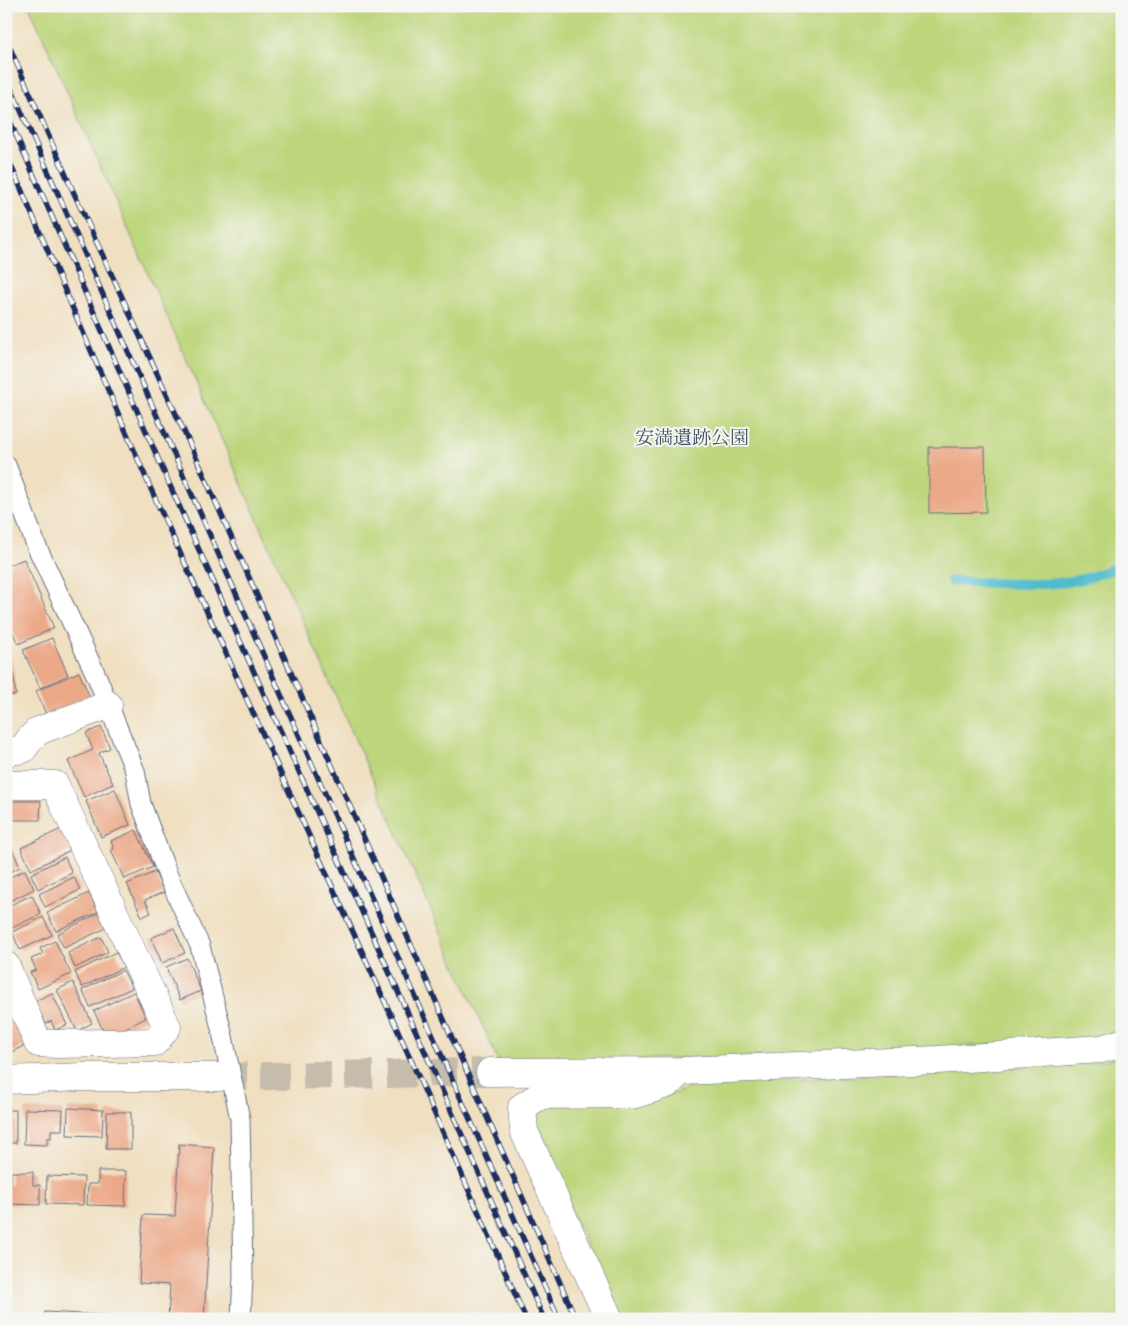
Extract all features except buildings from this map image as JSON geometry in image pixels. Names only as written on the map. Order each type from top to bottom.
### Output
[{"type":"street","points":[[6,752],[23,749],[38,732],[108,705]]},
{"type":"street","points":[[6,785],[55,785],[167,1027],[155,1042],[38,1043],[6,966]]},
{"type":"street","points":[[490,1072],[682,1071],[937,1060],[1101,1049],[1122,1043]]},
{"type":"street","points":[[609,1319],[524,1131],[522,1107],[541,1095],[636,1094],[667,1084],[682,1071]]},
{"type":"street","points":[[6,1080],[84,1077],[220,1077]]},
{"type":"lane","points":[[6,465],[36,545],[97,677],[135,771],[141,804],[168,876],[200,946],[222,1032],[240,1119],[243,1276],[241,1319]]},
{"type":"green space","name":"安満遺跡公園","points":[[29,6],[1122,6],[1122,1029],[1084,1040],[736,1057],[499,1063]]},
{"type":"green space","points":[[1122,1056],[1122,1319],[619,1319],[533,1122],[538,1112],[545,1106],[672,1094],[696,1085],[1089,1063]]},
{"type":"waterway","points":[[951,581],[1048,584],[1084,579],[1122,566]]},
{"type":"tunnel","points":[[219,1077],[490,1072]]},
{"type":"railway","points":[[6,39],[73,191],[199,464],[576,1319]]},
{"type":"railway","points":[[6,77],[559,1319]]},
{"type":"railway","points":[[6,112],[167,479],[544,1319]]},
{"type":"railway","points":[[6,154],[150,487],[390,1013],[526,1319]]}]
